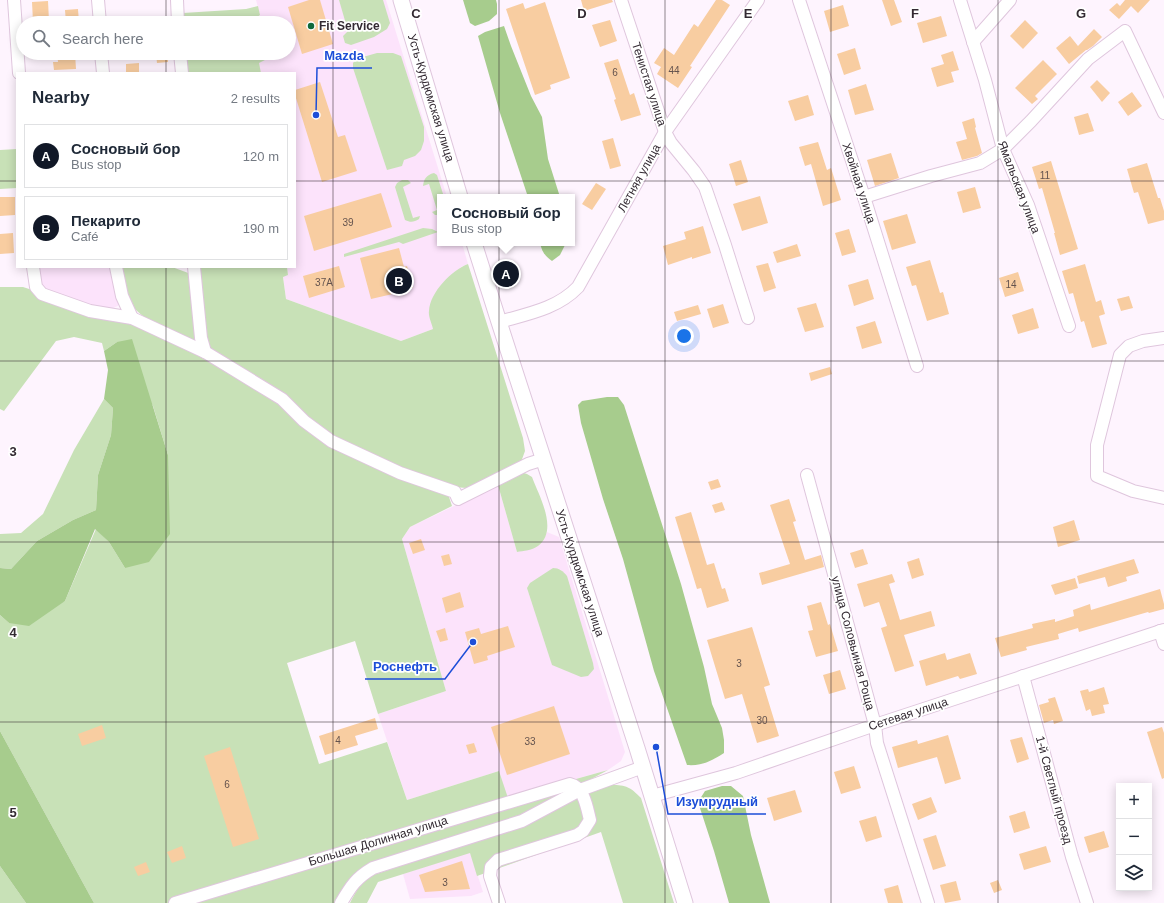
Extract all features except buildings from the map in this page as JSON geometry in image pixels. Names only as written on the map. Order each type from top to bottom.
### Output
[{"type":"main road","name":"Усть-Курдюмская улица","points":[[401,0],[459,194]]},
{"type":"main road","name":"Усть-Курдюмская улица","points":[[475,246],[643,767],[685,903]]},
{"type":"street","points":[[14,0],[16,29]]},
{"type":"street","points":[[98,0],[99,16]]},
{"type":"street","points":[[177,0],[178,16]]},
{"type":"street","name":"Тенистая улица","points":[[621,0],[665,132],[670,143],[694,171],[705,187],[725,244],[748,318]]},
{"type":"street","name":"Летняя улица","points":[[499,322],[562,302],[578,287],[665,132],[758,0]]},
{"type":"street","name":"Хвойная улица","points":[[799,0],[864,197],[917,366]]},
{"type":"street","name":"Ямальская улица","points":[[960,0],[985,80],[1003,149],[1028,205],[1069,326]]},
{"type":"street","points":[[973,42],[1010,0]]},
{"type":"street","points":[[864,197],[980,163],[1003,149],[1088,59],[1125,31],[1164,113]]},
{"type":"street","points":[[18,60],[19,72]]},
{"type":"street","points":[[102,60],[103,72]]},
{"type":"street","points":[[181,60],[182,72]]},
{"type":"street","points":[[33,268],[36,288],[42,294],[90,311],[132,318],[206,352],[282,399],[304,421],[331,441],[358,455],[400,473],[455,492],[458,499],[528,464],[544,459]]},
{"type":"street","points":[[116,268],[122,296],[132,318]]},
{"type":"street","points":[[194,268],[201,338],[206,352]]},
{"type":"street","points":[[1164,338],[1142,341],[1129,346],[1120,356],[1098,445],[1097,476],[1133,492],[1164,498]]},
{"type":"street","name":"улица Соловьиная Роща","points":[[807,474],[875,725],[877,743],[928,903]]},
{"type":"street","points":[[1162,631],[1164,644]]},
{"type":"street","name":"Сетевая улица","points":[[652,796],[736,773],[875,725],[1162,631]]},
{"type":"street","name":"1-й Светлый проезд","points":[[1023,676],[1072,857],[1087,903]]},
{"type":"street","name":"Большая Долинная улица","points":[[341,903],[353,883],[373,868],[522,821],[580,790],[643,767]]},
{"type":"street","name":"Большая Долинная улица","points":[[175,903],[570,784],[575,785],[580,790]]},
{"type":"street","points":[[498,903],[490,876],[491,867],[498,860],[577,835],[583,831],[590,820],[587,807],[580,790]]},
{"type":"shaded area","points":[[256,0],[386,0],[446,194],[437,194],[437,246],[463,246],[468,264],[461,267],[429,311],[433,329],[401,341],[286,299],[283,276],[288,275],[287,268],[296,268],[296,72],[261,72],[258,63],[265,60],[296,60],[296,16],[259,16],[260,15]]},
{"type":"shaded area","points":[[37,268],[112,268],[118,297],[118,306],[113,308],[92,307],[46,291],[39,286]]},
{"type":"shaded area","points":[[498,485],[517,552],[544,539],[547,532],[559,537],[625,752],[621,761],[608,770],[507,798],[499,771],[407,800],[378,714],[446,691],[402,539],[410,527]]},
{"type":"shaded area","points":[[470,852],[483,892],[471,896],[410,899],[403,874]]},
{"type":"green space","points":[[339,0],[383,0],[390,23],[387,29],[374,37],[351,45],[345,43],[343,36],[348,31]]},
{"type":"green space","points":[[463,0],[496,0],[497,14],[489,21],[475,26],[470,23]]},
{"type":"green space","points":[[258,6],[260,15],[183,16],[183,13],[246,9]]},
{"type":"green space","points":[[504,26],[531,96],[542,117],[548,159],[559,194],[527,194],[500,113],[478,36],[485,32]]},
{"type":"green space","points":[[377,53],[393,53],[401,56],[424,127],[424,141],[421,150],[415,156],[404,160],[402,166],[387,170],[353,68],[353,63],[356,59]]},
{"type":"green space","points":[[185,60],[265,60],[259,63],[261,72],[186,72]]},
{"type":"green space","points":[[16,149],[16,188],[0,189],[0,150]]},
{"type":"green space","points":[[434,173],[437,175],[443,194],[437,194],[437,210],[429,184],[423,186],[424,181],[429,175]]},
{"type":"green space","points":[[402,180],[408,180],[411,183],[403,187],[413,218],[420,216],[419,219],[414,221],[409,222],[405,220],[395,187],[397,183]]},
{"type":"green space","points":[[437,210],[437,215],[435,215],[432,212]]},
{"type":"green space","points":[[423,228],[432,229],[437,232],[403,244],[399,242],[344,257],[344,254]]},
{"type":"green space","points":[[541,246],[564,246],[560,255],[552,261],[544,254]]},
{"type":"green space","points":[[468,264],[523,438],[525,451],[521,462],[467,488],[453,487],[403,469],[334,436],[210,348],[205,337],[198,268],[287,268],[288,275],[283,277],[286,299],[401,341],[433,329],[429,313],[433,296],[449,276]]},
{"type":"green space","points":[[121,268],[175,268],[191,274],[196,337],[194,340],[189,340],[144,317],[130,303],[124,288]]},
{"type":"green space","points":[[0,287],[23,287],[131,322],[203,356],[278,403],[302,424],[448,494],[452,506],[410,527],[402,539],[446,691],[378,714],[355,641],[287,663],[319,764],[387,742],[407,800],[499,771],[508,798],[608,770],[519,818],[370,865],[336,903],[94,903],[0,731],[0,615],[9,623],[65,601],[96,529],[109,542],[125,568],[168,455],[153,406],[117,342],[104,351],[102,343],[74,337],[56,341],[4,411],[0,409]]},
{"type":"green space","points":[[132,339],[168,455],[170,534],[149,562],[125,568],[109,542],[95,529],[65,601],[29,626],[9,623],[0,615],[0,568],[11,569],[37,541],[73,520],[96,510],[98,475],[111,435],[113,408],[104,399],[108,370],[104,351],[117,342]]},
{"type":"green space","points":[[607,397],[618,397],[624,405],[681,584],[704,667],[712,704],[722,728],[724,753],[711,761],[702,764],[687,765],[654,671],[623,559],[603,499],[581,423],[578,405],[582,401]]},
{"type":"green space","points":[[104,399],[113,408],[111,435],[98,475],[96,510],[73,520],[37,541],[11,569],[0,568],[0,534],[21,533],[43,514],[74,450]]},
{"type":"green space","points":[[521,472],[532,477],[546,513],[547,531],[544,539],[538,546],[517,552],[498,485]]},
{"type":"green space","points":[[553,568],[561,570],[567,576],[593,663],[594,669],[588,676],[581,677],[552,665],[527,588],[530,583]]},
{"type":"green space","points":[[0,731],[94,903],[26,903],[0,866]]},
{"type":"green space","points":[[611,785],[628,787],[641,798],[674,903],[623,903],[601,832],[477,876],[470,853],[378,882],[367,903],[350,903],[362,883],[373,875],[524,826],[590,792]]},
{"type":"green space","points":[[722,786],[731,786],[743,796],[751,835],[770,903],[729,903],[698,802],[705,791]]},
{"type":"green space","points":[[0,866],[26,903],[0,903]]},
{"type":"place","name":"Fit Service","points":[[311,26]]},
{"type":"place","name":"Mazda","points":[[316,115]]},
{"type":"place","name":"Сосновый бор","points":[[506,274]]},
{"type":"place","name":"Пекарито","points":[[399,281]]},
{"type":"place","name":"Роснефть","points":[[473,642]]},
{"type":"place","name":"Изумрудный","points":[[656,747]]}]
